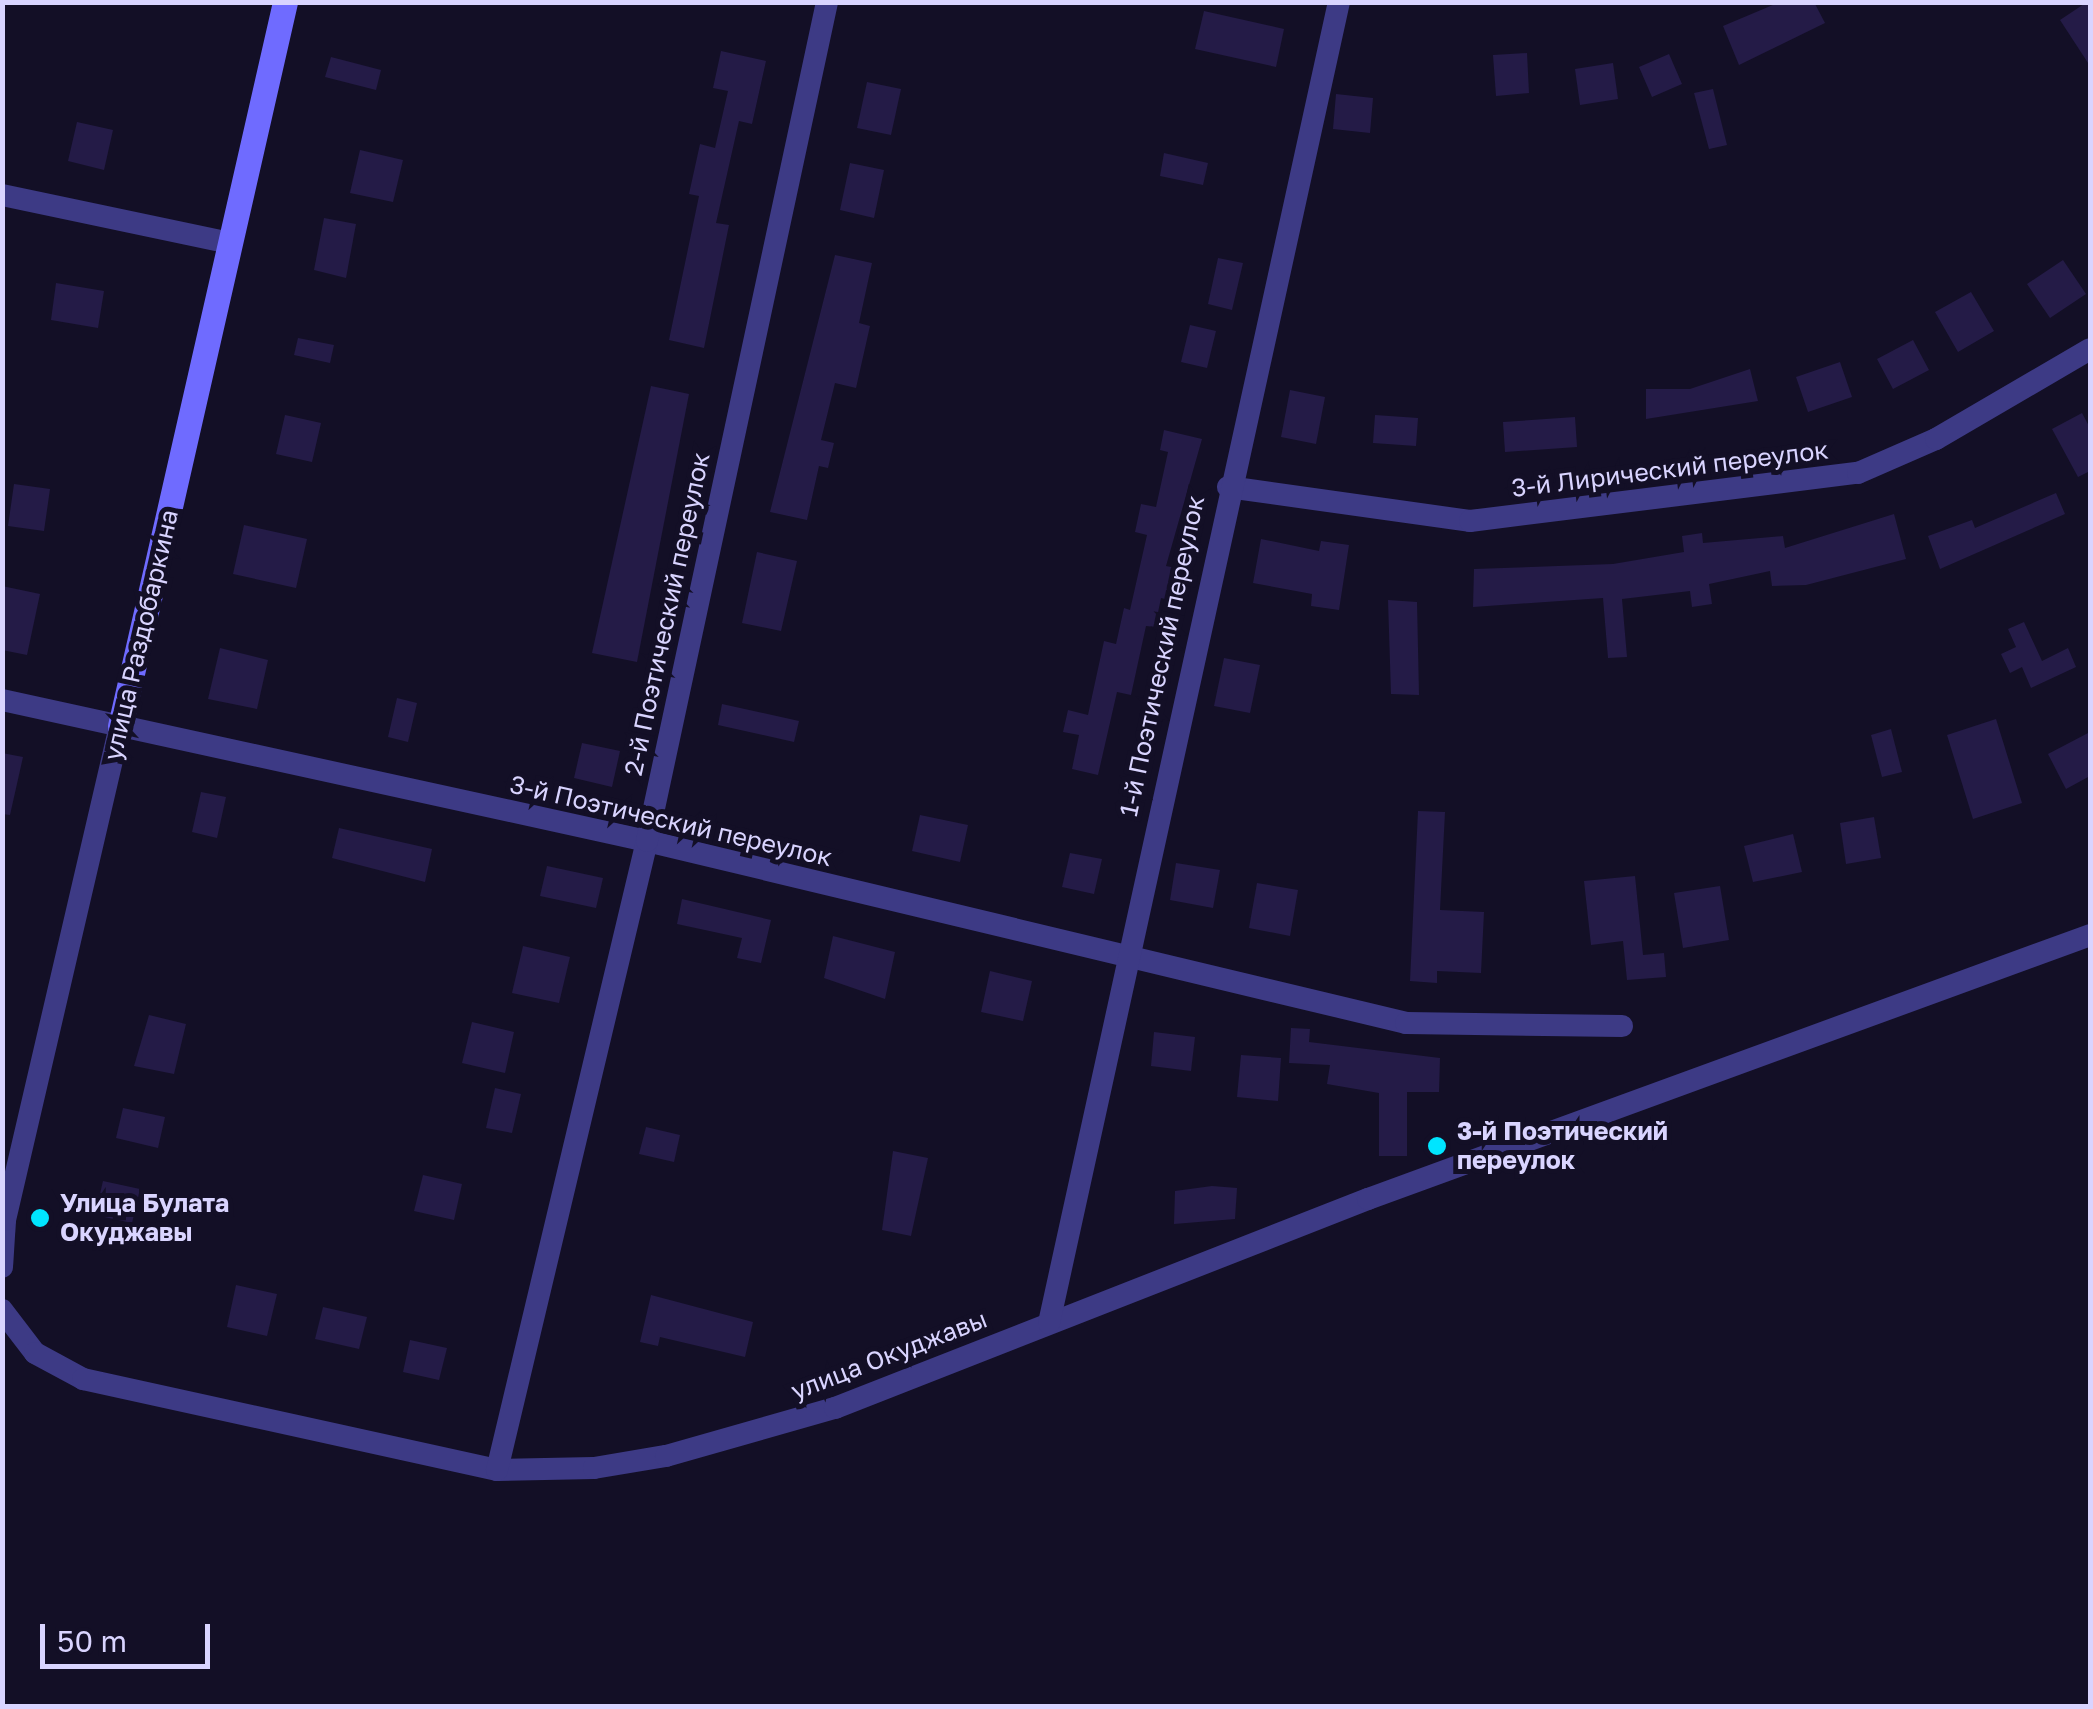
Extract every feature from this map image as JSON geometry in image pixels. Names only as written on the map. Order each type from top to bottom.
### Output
[{"type":"street","name":"улица Раздобаркина","points":[[2,1267],[4,1220],[285,2]]},
{"type":"street","name":"2-й Поэтический переулок","points":[[498,1470],[647,841],[828,2]]},
{"type":"street","name":"1-й Поэтический переулок","points":[[1049,1322],[1124,959],[1339,2]]},
{"type":"street","points":[[2,195],[230,243]]},
{"type":"street","name":"3-й Лирический переулок","points":[[1228,487],[1470,521],[1858,473],[1936,439],[2090,348]]},
{"type":"street","name":"3-й Поэтический переулок","points":[[2,700],[647,841],[1406,1024],[1622,1026]]},
{"type":"street","name":"улица Окуджавы","points":[[2,1310],[35,1353],[83,1378],[498,1470],[594,1468],[748,1436],[1784,1045],[2090,935]]},
{"type":"building","points":[[1780,2],[1814,2],[1825,23],[1739,65],[1723,26]]},
{"type":"building","points":[[2090,2],[2090,66],[2060,20]]},
{"type":"building","points":[[1204,11],[1284,29],[1276,67],[1195,49]]},
{"type":"building","points":[[721,51],[766,61],[752,124],[739,121],[716,223],[729,225],[704,348],[669,340],[699,196],[689,194],[700,144],[715,148],[728,91],[713,88]]},
{"type":"building","points":[[1527,53],[1529,93],[1496,96],[1493,55]]},
{"type":"building","points":[[1669,54],[1682,84],[1652,97],[1639,67]]},
{"type":"building","points":[[331,57],[381,70],[376,90],[325,77]]},
{"type":"building","points":[[1613,63],[1618,99],[1580,105],[1575,69]]},
{"type":"building","points":[[867,82],[901,89],[891,135],[857,128]]},
{"type":"building","points":[[1713,89],[1727,145],[1709,149],[1694,93]]},
{"type":"building","points":[[1336,94],[1373,98],[1370,133],[1333,129]]},
{"type":"building","points":[[77,122],[113,130],[104,170],[68,161]]},
{"type":"building","points":[[360,150],[403,160],[393,202],[350,193]]},
{"type":"building","points":[[1164,153],[1208,163],[1203,185],[1160,176]]},
{"type":"building","points":[[850,163],[884,170],[874,218],[840,210]]},
{"type":"building","points":[[324,218],[356,224],[346,278],[314,270]]},
{"type":"building","points":[[835,255],[872,263],[859,323],[870,326],[856,388],[835,383],[821,440],[834,443],[828,468],[819,466],[807,520],[770,512]]},
{"type":"building","points":[[1218,258],[1243,263],[1232,310],[1208,304]]},
{"type":"building","points":[[2063,260],[2086,294],[2050,318],[2027,284]]},
{"type":"building","points":[[56,283],[104,291],[98,328],[51,320]]},
{"type":"building","points":[[1971,292],[1994,331],[1958,352],[1935,312]]},
{"type":"building","points":[[1190,325],[1216,331],[1207,368],[1181,362]]},
{"type":"building","points":[[298,338],[334,345],[330,363],[294,355]]},
{"type":"building","points":[[1913,340],[1929,370],[1893,389],[1877,359]]},
{"type":"building","points":[[1840,362],[1852,397],[1808,412],[1796,377]]},
{"type":"building","points":[[1750,369],[1758,401],[1646,419],[1646,389],[1690,389]]},
{"type":"building","points":[[651,386],[689,394],[637,662],[592,653]]},
{"type":"building","points":[[1290,390],[1325,397],[1316,444],[1281,437]]},
{"type":"building","points":[[2082,413],[2090,428],[2090,471],[2078,477],[2052,429]]},
{"type":"building","points":[[285,415],[321,423],[312,462],[276,454]]},
{"type":"building","points":[[1375,415],[1418,418],[1416,446],[1373,443]]},
{"type":"building","points":[[1575,417],[1577,447],[1505,452],[1503,422]]},
{"type":"building","points":[[1164,430],[1202,439],[1166,566],[1176,568],[1169,600],[1161,598],[1155,627],[1146,626],[1131,695],[1117,692],[1098,775],[1072,769],[1079,735],[1063,732],[1068,710],[1088,715],[1104,641],[1116,644],[1124,608],[1130,610],[1147,535],[1135,532],[1141,504],[1156,507],[1168,452],[1160,450]]},
{"type":"building","points":[[14,484],[50,489],[44,531],[8,526]]},
{"type":"building","points":[[2056,493],[2065,514],[1940,569],[1928,536],[1972,520],[1975,528]]},
{"type":"building","points":[[1894,514],[1906,559],[1806,585],[1772,586],[1770,571],[1709,584],[1712,604],[1692,607],[1690,591],[1622,599],[1627,657],[1608,658],[1603,598],[1473,607],[1474,569],[1613,564],[1684,552],[1682,536],[1702,533],[1703,543],[1783,536],[1785,548]]},
{"type":"building","points":[[244,525],[307,539],[296,588],[233,574]]},
{"type":"building","points":[[1261,539],[1319,551],[1321,541],[1349,545],[1339,610],[1311,606],[1312,594],[1253,583]]},
{"type":"building","points":[[757,552],[797,561],[781,631],[742,623]]},
{"type":"building","points":[[2,586],[40,594],[27,655],[2,650]]},
{"type":"building","points":[[1388,600],[1417,602],[1419,695],[1391,694]]},
{"type":"building","points":[[2024,622],[2042,661],[2068,648],[2076,667],[2031,688],[2022,667],[2010,673],[2001,654],[2016,647],[2008,629]]},
{"type":"building","points":[[220,648],[268,660],[257,709],[208,699]]},
{"type":"building","points":[[1224,658],[1260,665],[1250,713],[1214,706]]},
{"type":"building","points":[[397,698],[417,703],[408,742],[388,737]]},
{"type":"building","points":[[722,704],[799,721],[794,742],[718,725]]},
{"type":"building","points":[[1996,719],[2022,803],[1973,819],[1947,735]]},
{"type":"building","points":[[1891,729],[1902,772],[1882,777],[1871,735]]},
{"type":"building","points":[[2090,732],[2090,776],[2066,789],[2048,754]]},
{"type":"building","points":[[582,743],[620,751],[612,787],[574,778]]},
{"type":"building","points":[[2,753],[23,757],[10,815],[2,814]]},
{"type":"building","points":[[201,792],[226,797],[217,838],[192,832]]},
{"type":"building","points":[[1418,811],[1445,812],[1440,910],[1484,912],[1481,973],[1437,971],[1437,983],[1410,981]]},
{"type":"building","points":[[920,815],[968,825],[960,862],[912,851]]},
{"type":"building","points":[[1874,817],[1881,858],[1846,864],[1840,823]]},
{"type":"building","points":[[339,828],[432,849],[425,882],[332,858]]},
{"type":"building","points":[[1793,834],[1802,872],[1753,882],[1744,846]]},
{"type":"building","points":[[1070,853],[1102,859],[1094,894],[1062,887]]},
{"type":"building","points":[[1176,863],[1220,870],[1213,908],[1170,900]]},
{"type":"building","points":[[547,866],[603,878],[596,908],[540,896]]},
{"type":"building","points":[[1635,876],[1643,955],[1664,953],[1666,977],[1627,980],[1623,941],[1591,945],[1584,881]]},
{"type":"building","points":[[1257,883],[1298,890],[1290,936],[1249,928]]},
{"type":"building","points":[[1720,886],[1729,940],[1683,948],[1674,893]]},
{"type":"building","points":[[682,899],[771,920],[761,963],[737,958],[742,938],[677,924]]},
{"type":"building","points":[[833,936],[895,952],[885,999],[824,978]]},
{"type":"building","points":[[523,946],[570,957],[559,1003],[512,993]]},
{"type":"building","points":[[990,971],[1032,981],[1023,1021],[981,1012]]},
{"type":"building","points":[[149,1015],[186,1024],[174,1074],[134,1066]]},
{"type":"building","points":[[472,1022],[514,1032],[505,1073],[462,1063]]},
{"type":"building","points":[[1291,1028],[1310,1029],[1309,1042],[1440,1058],[1439,1092],[1407,1092],[1407,1156],[1379,1156],[1379,1093],[1327,1084],[1330,1065],[1289,1063]]},
{"type":"building","points":[[1154,1032],[1195,1037],[1191,1071],[1151,1066]]},
{"type":"building","points":[[1241,1055],[1281,1058],[1278,1101],[1237,1097]]},
{"type":"building","points":[[495,1088],[521,1094],[512,1133],[486,1128]]},
{"type":"building","points":[[123,1108],[165,1117],[158,1148],[116,1138]]},
{"type":"building","points":[[646,1127],[680,1135],[674,1162],[639,1154]]},
{"type":"building","points":[[893,1151],[928,1158],[911,1236],[882,1230]]},
{"type":"building","points":[[423,1175],[462,1184],[454,1220],[414,1211]]},
{"type":"building","points":[[103,1181],[140,1189],[132,1223],[95,1215]]},
{"type":"building","points":[[1212,1186],[1237,1188],[1235,1219],[1174,1224],[1175,1191]]},
{"type":"building","points":[[236,1285],[277,1294],[267,1336],[227,1327]]},
{"type":"building","points":[[651,1295],[753,1322],[745,1357],[660,1337],[658,1346],[640,1342]]},
{"type":"building","points":[[323,1307],[367,1317],[359,1349],[315,1339]]},
{"type":"building","points":[[410,1340],[447,1348],[439,1380],[403,1372]]},
{"type":"place","name":"3-й Поэтический переулок","points":[[1437,1146]]},
{"type":"place","name":"Улица Булата Окуджавы","points":[[40,1218]]}]
